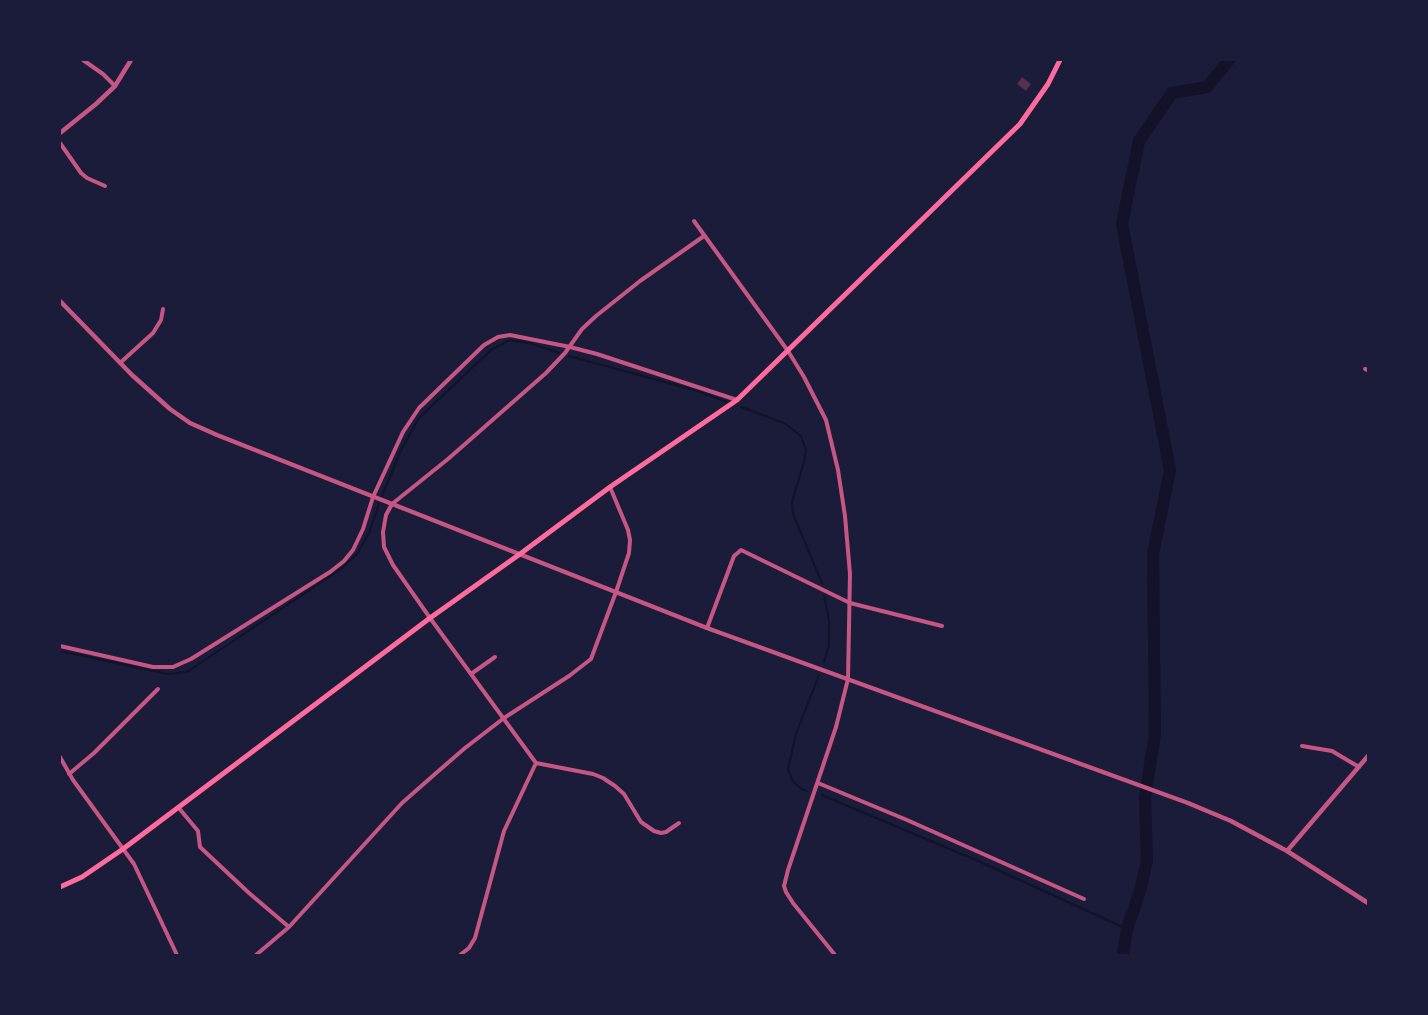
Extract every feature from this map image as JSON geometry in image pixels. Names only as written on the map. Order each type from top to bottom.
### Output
[{"type":"main road","points":[[60,888],[82,877],[123,849],[430,618],[610,487],[737,400],[1020,124],[1048,84],[1060,60]]},
{"type":"street","points":[[83,60],[103,74],[115,86]]},
{"type":"street","points":[[60,133],[115,86],[131,60]]},
{"type":"street","points":[[60,143],[81,173],[87,178],[105,186]]},
{"type":"street","points":[[694,221],[788,351],[826,420],[838,470],[845,516],[850,574],[848,679],[836,727],[784,886],[793,903],[835,955]]},
{"type":"street","points":[[679,823],[666,832],[654,831],[641,822],[624,794],[603,778],[593,774],[536,763],[393,565],[384,547],[383,532],[386,515],[392,504],[546,373],[570,347],[582,329],[596,316],[640,281],[704,236]]},
{"type":"street","points":[[60,301],[120,363],[170,409],[190,423],[217,436],[707,628],[1188,803],[1231,821],[1287,851],[1368,903]]},
{"type":"street","points":[[120,363],[153,333],[161,320],[163,309]]},
{"type":"street","points":[[60,646],[153,667],[169,668],[176,666],[191,659],[291,597],[344,561],[353,550],[363,529],[373,497],[403,432],[419,408],[484,346],[498,338],[510,336],[570,347],[737,400]]},
{"type":"street","points":[[256,955],[289,927],[402,803],[465,748],[504,718],[569,676],[591,659],[616,592],[630,540],[628,530],[610,487]]},
{"type":"street","points":[[707,628],[734,556],[741,550],[850,603],[942,626]]},
{"type":"street","points":[[471,674],[495,657]]},
{"type":"street","points":[[69,774],[94,753],[158,689]]},
{"type":"street","points":[[1302,746],[1332,751],[1359,766]]},
{"type":"street","points":[[1287,851],[1368,756]]},
{"type":"street","points":[[60,757],[69,774],[134,864],[177,955]]},
{"type":"street","points":[[460,955],[469,948],[475,938],[504,831],[536,763]]},
{"type":"street","points":[[818,783],[907,820],[1084,899]]},
{"type":"street","points":[[178,807],[198,831],[200,847],[289,927]]},
{"type":"building","points":[[1022,77],[1031,84],[1026,91],[1017,84]]},
{"type":"waterway","points":[[1123,955],[1127,929],[1140,891],[1147,861],[1145,798],[1155,733],[1153,554],[1170,470],[1122,224],[1139,141],[1172,93],[1207,87],[1229,60]]},
{"type":"waterway","points":[[382,496],[401,450],[419,418],[491,350],[510,340],[529,343],[559,353]]},
{"type":"waterway","points":[[569,356],[698,391],[727,402]]},
{"type":"waterway","points":[[741,407],[784,423],[801,436],[806,450],[792,502],[793,514],[822,583]]},
{"type":"waterway","points":[[60,651],[168,674],[187,672],[341,569],[357,554],[369,533],[379,504]]},
{"type":"waterway","points":[[824,596],[829,620],[829,646],[824,662]]},
{"type":"waterway","points":[[807,791],[793,782],[788,769],[796,734],[819,675]]},
{"type":"waterway","points":[[822,795],[978,861],[1127,929]]}]
